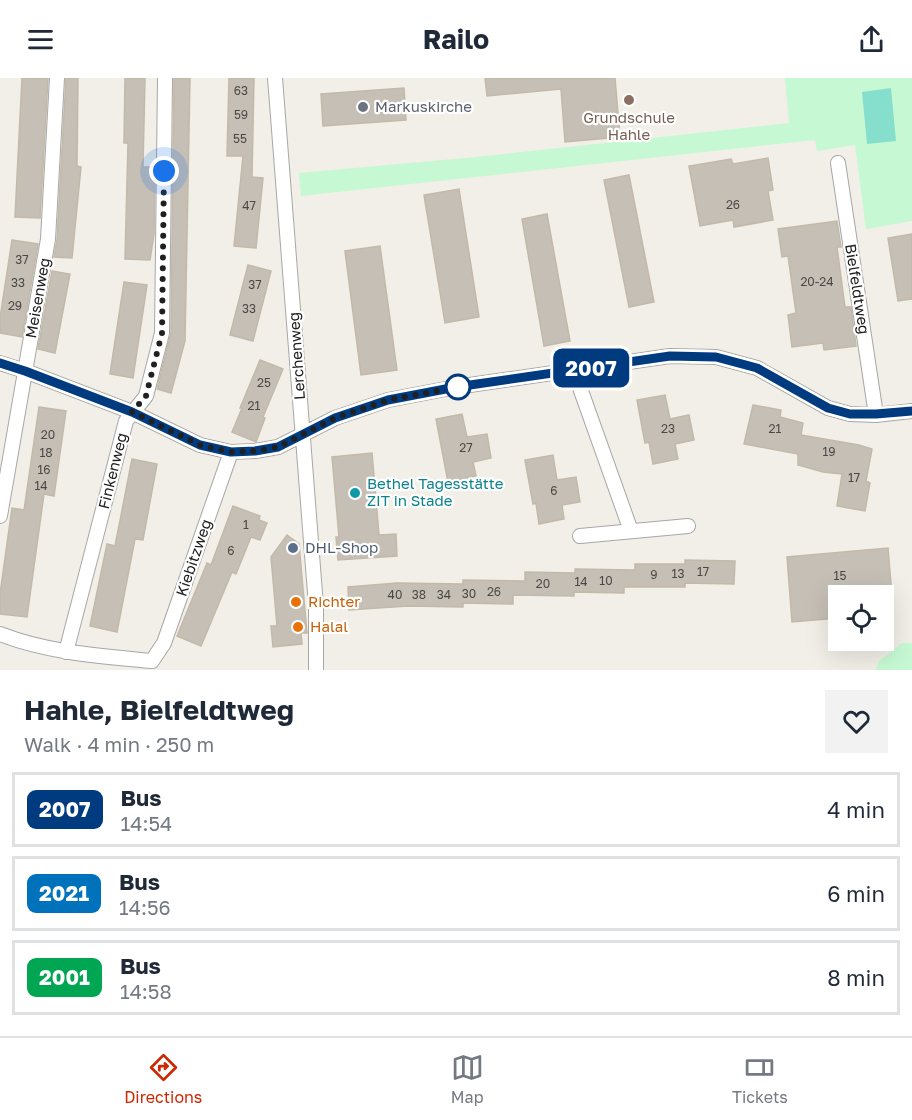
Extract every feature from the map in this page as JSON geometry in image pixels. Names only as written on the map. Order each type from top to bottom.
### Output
[{"type":"street","name":"Meisenweg","points":[[0,516],[48,238],[57,78]]},
{"type":"street","name":"Finkenweg","points":[[66,652],[126,421],[146,396],[162,333],[165,78]]},
{"type":"street","name":"Lerchenweg","points":[[275,78],[316,606],[316,670]]},
{"type":"street","name":"Bielfeldtweg","points":[[838,163],[876,414]]},
{"type":"street","points":[[0,363],[132,412],[200,445],[231,452],[278,447],[335,418],[388,400],[456,387],[670,356],[716,357],[757,368],[828,408],[850,414],[912,411]]},
{"type":"street","points":[[574,371],[631,531]]},
{"type":"street","name":"Kiebitzweg","points":[[66,652],[152,661],[164,643],[231,452]]},
{"type":"street","points":[[580,536],[688,526]]},
{"type":"street","points":[[0,634],[21,642],[66,652]]},
{"type":"green space","points":[[785,78],[912,78],[912,221],[866,229],[855,145],[817,151],[815,140],[301,196],[299,173],[476,157],[789,123]]},
{"type":"green space","points":[[902,643],[912,643],[912,670],[876,670],[879,661]]},
{"type":"shaded area","points":[[891,88],[896,141],[867,144],[862,92]]},
{"type":"building","points":[[22,78],[48,78],[40,218],[15,217]]},
{"type":"building","points":[[66,78],[78,78],[77,166],[81,167],[72,258],[54,257],[57,240]]},
{"type":"building","points":[[125,78],[145,78],[143,167],[155,167],[154,234],[150,260],[125,259],[128,143],[124,143]]},
{"type":"building","points":[[174,78],[190,78],[185,341],[171,393],[157,389],[171,333]]},
{"type":"building","points":[[229,78],[254,78],[252,177],[263,178],[256,248],[234,246],[243,156],[227,156]]},
{"type":"building","points":[[485,78],[615,78],[620,137],[565,142],[561,89],[487,96]]},
{"type":"building","name":"Markuskirche","points":[[404,88],[406,120],[323,126],[321,94]]},
{"type":"building","points":[[768,158],[773,190],[768,191],[773,220],[734,227],[733,220],[700,226],[689,166],[731,159],[733,164]]},
{"type":"building","points":[[629,175],[654,302],[629,307],[604,180]]},
{"type":"building","points":[[459,189],[479,317],[445,323],[424,195]]},
{"type":"building","points":[[547,214],[570,341],[544,346],[522,219]]},
{"type":"building","points":[[837,221],[841,247],[837,247],[845,307],[851,307],[856,346],[824,350],[823,343],[792,347],[788,315],[796,313],[788,256],[782,257],[778,229]]},
{"type":"building","points":[[912,234],[912,299],[898,301],[888,238]]},
{"type":"building","points":[[12,240],[38,244],[22,337],[0,333],[0,318]]},
{"type":"building","points":[[380,246],[397,370],[361,375],[345,251]]},
{"type":"building","points":[[248,265],[271,271],[253,341],[230,335]]},
{"type":"building","points":[[52,271],[70,274],[55,353],[38,349]]},
{"type":"building","points":[[124,282],[147,285],[133,378],[110,374]]},
{"type":"building","points":[[260,360],[283,369],[263,417],[265,418],[256,442],[232,432]]},
{"type":"building","points":[[665,395],[670,419],[689,415],[694,440],[675,444],[678,459],[653,464],[649,442],[645,443],[637,400]]},
{"type":"building","points":[[753,405],[781,410],[780,417],[803,423],[801,435],[872,449],[866,481],[870,483],[865,511],[837,506],[842,474],[823,472],[798,465],[798,454],[744,444]]},
{"type":"building","points":[[39,407],[66,411],[54,496],[44,494],[27,617],[0,614],[0,594],[12,508],[24,510]]},
{"type":"building","points":[[462,414],[467,437],[487,434],[491,458],[473,462],[476,476],[448,482],[436,419]]},
{"type":"building","name":"Bethel Tagesstätte ZIT in Stade","points":[[372,453],[379,535],[396,534],[397,556],[338,560],[336,537],[339,537],[332,457]]},
{"type":"building","points":[[553,455],[557,480],[576,477],[580,502],[562,505],[564,519],[539,524],[525,460]]},
{"type":"building","points":[[132,459],[157,464],[143,540],[135,539],[117,632],[90,626],[107,544],[115,546]]},
{"type":"building","points":[[233,506],[260,516],[259,520],[267,523],[260,540],[251,537],[236,574],[232,572],[201,646],[177,636],[207,563],[211,565]]},
{"type":"building","points":[[287,535],[299,544],[307,633],[301,633],[302,644],[273,647],[271,626],[277,626],[271,557]]},
{"type":"building","points":[[888,548],[891,585],[828,585],[828,619],[792,622],[787,557]]},
{"type":"building","points":[[685,560],[735,561],[734,584],[685,583],[685,587],[624,587],[624,593],[574,592],[574,596],[513,595],[513,604],[463,603],[463,607],[408,606],[349,610],[348,587],[397,583],[463,584],[463,580],[525,581],[525,572],[575,573],[575,569],[635,570],[635,564],[685,564]]},
{"type":"bus line","name":"2007","points":[[0,363],[132,412],[200,445],[231,452],[278,447],[335,418],[388,400],[456,387],[670,356],[716,357],[757,368],[828,408],[850,414],[912,411]]},
{"type":"place","name":"Grundschule Hahle","points":[[629,100]]},
{"type":"place","name":"Markuskirche","points":[[363,107]]},
{"type":"place","name":"Bethel Tagesstätte ZIT in Stade","points":[[355,493]]},
{"type":"place","name":"DHL-Shop","points":[[293,548]]},
{"type":"place","name":"Richter","points":[[296,602]]},
{"type":"place","name":"Halal","points":[[298,627]]},
{"type":"route","points":[[164,171],[162,333],[146,396],[132,412],[200,445],[231,452],[255,451],[278,447],[335,418],[388,400],[458,387]]}]
